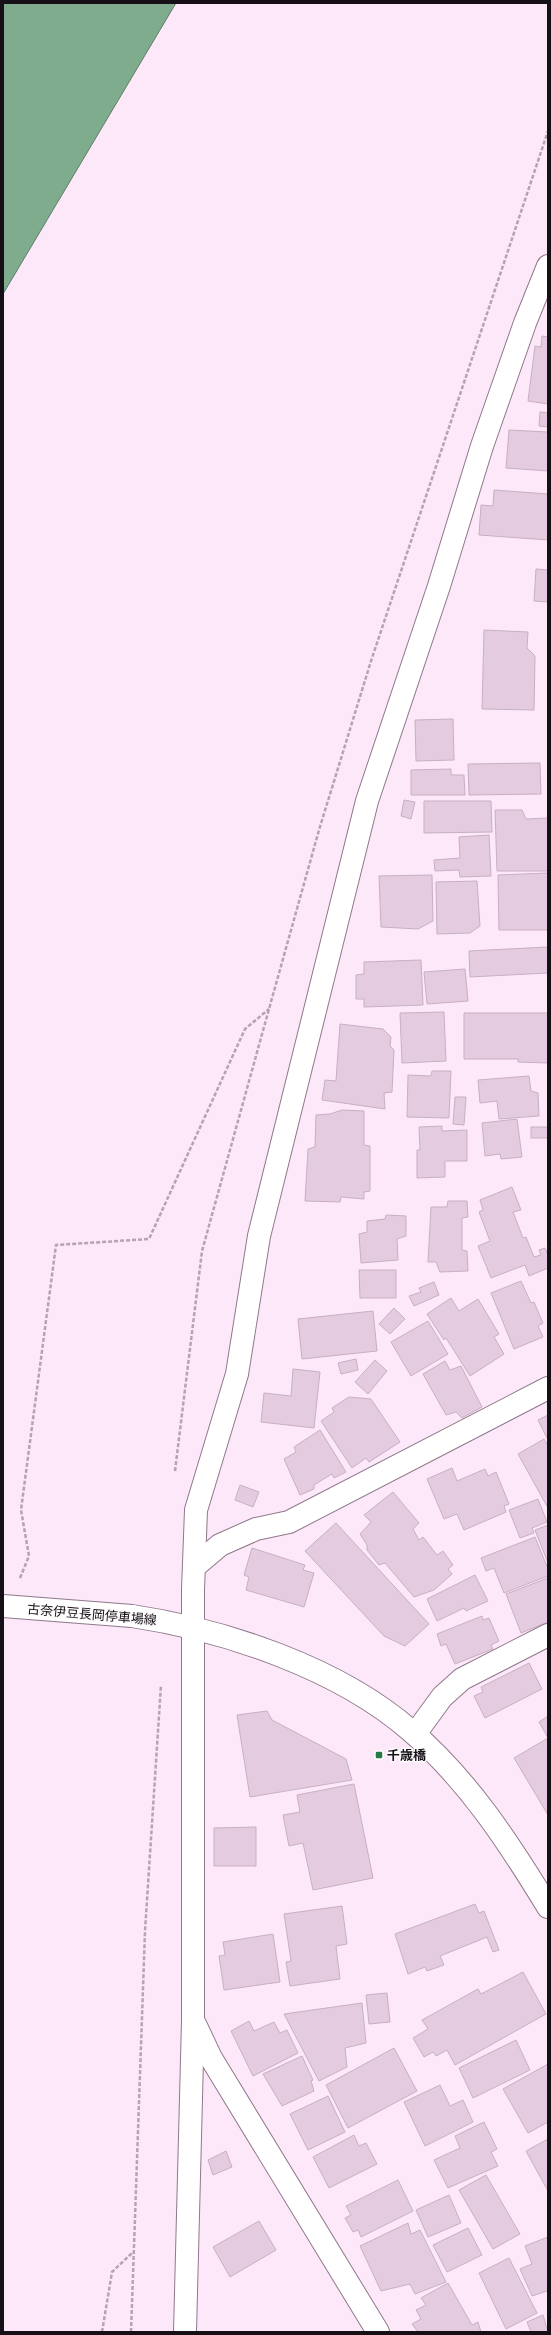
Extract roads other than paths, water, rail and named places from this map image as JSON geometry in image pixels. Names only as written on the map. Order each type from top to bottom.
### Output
[{"type":"street","points":[[185,2332],[193,2020],[193,1629],[196,1510],[237,1374],[259,1236],[367,801],[439,586],[482,446],[525,323],[548,266]]},
{"type":"street","points":[[194,1567],[220,1545],[256,1529],[289,1522],[548,1388]]},
{"type":"street","name":"古奈伊豆長岡停車場線","points":[[3,1606],[132,1616],[163,1620],[247,1643],[345,1686],[415,1734],[445,1763],[484,1809],[512,1848],[548,1907]]},
{"type":"street","points":[[415,1734],[442,1697],[462,1679],[548,1635]]},
{"type":"street","points":[[193,2020],[211,2058],[378,2332]]},
{"type":"place","name":"千歳橋","points":[[379,1755]]}]
